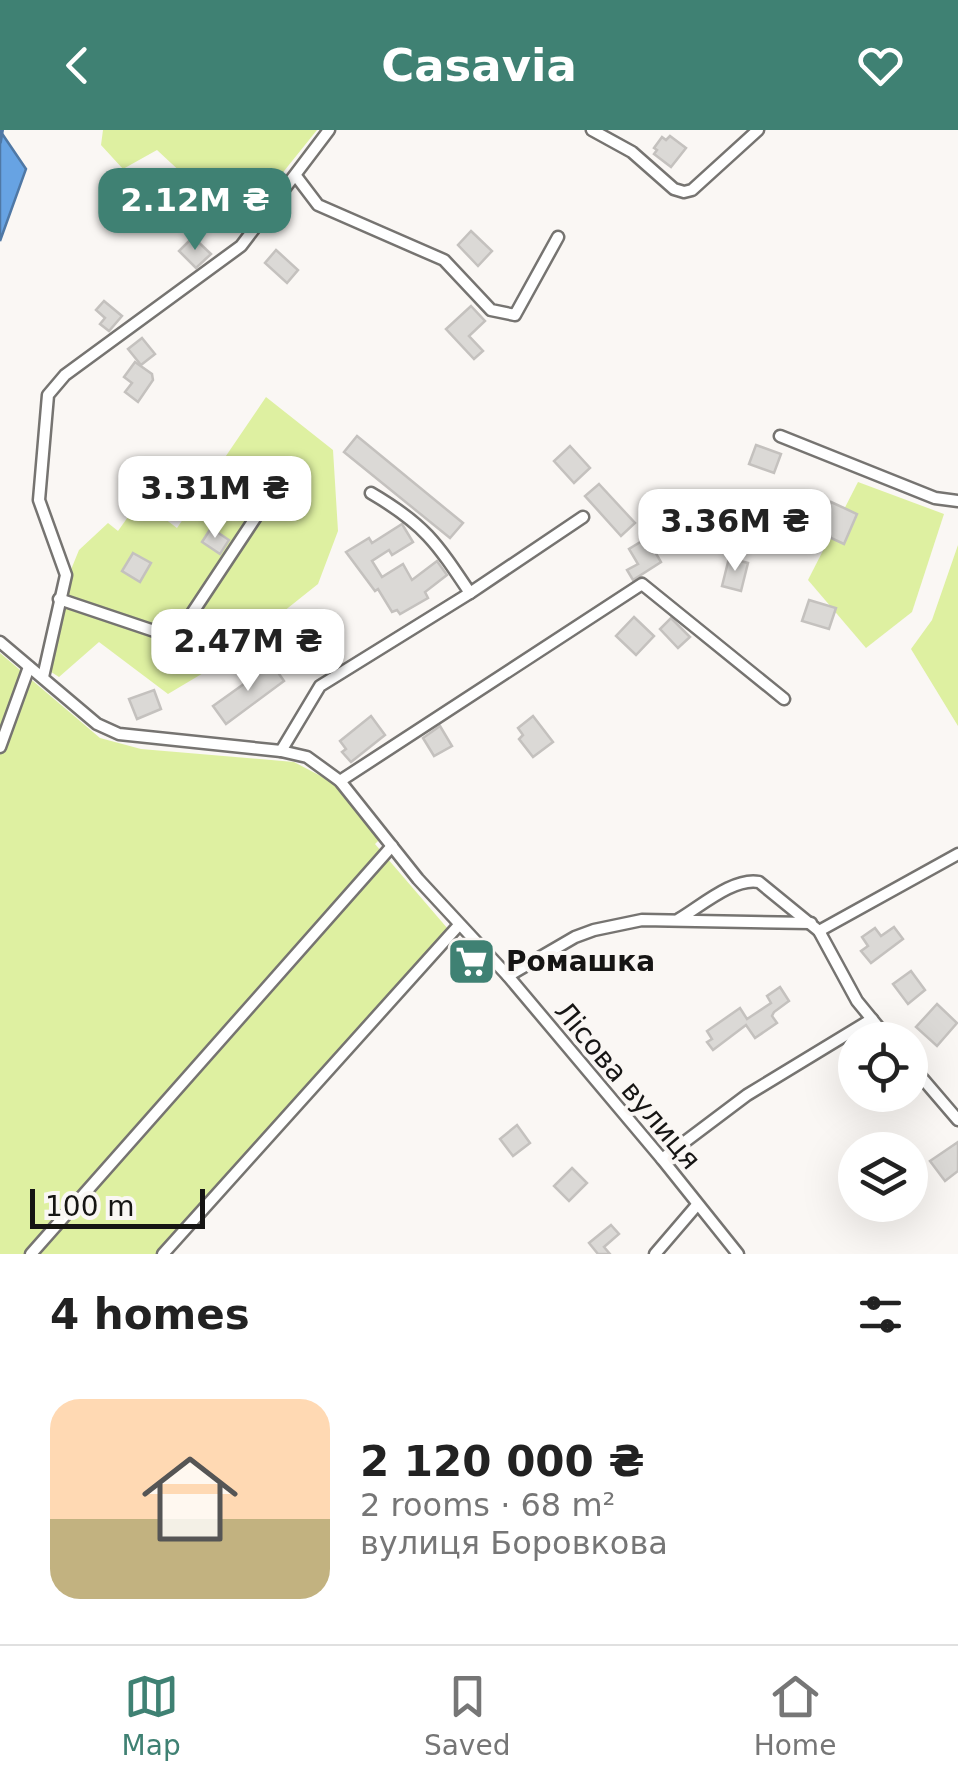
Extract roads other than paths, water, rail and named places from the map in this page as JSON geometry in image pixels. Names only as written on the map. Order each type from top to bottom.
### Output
[{"type":"street","points":[[43,677],[66,575],[38,500],[48,395],[65,375],[241,246],[329,130]]},
{"type":"street","points":[[592,130],[621,145],[674,189],[684,192],[692,190],[758,130]]},
{"type":"street","points":[[296,176],[318,204],[444,260],[491,310],[515,315],[558,238]]},
{"type":"street","points":[[780,436],[934,498],[958,501]]},
{"type":"street","points":[[60,599],[172,638],[289,467]]},
{"type":"street","points":[[370,493],[404,512],[434,539],[470,593]]},
{"type":"street","points":[[281,751],[320,686],[583,517]]},
{"type":"street","points":[[340,780],[647,580],[784,700]]},
{"type":"street","name":"Лісова вулиця","points":[[0,642],[97,724],[119,734],[281,751],[307,757],[340,780],[738,1254]]},
{"type":"street","points":[[0,747],[29,666]]},
{"type":"street","points":[[31,1254],[392,846]]},
{"type":"street","points":[[508,976],[594,930],[642,920],[815,927],[958,854]]},
{"type":"street","points":[[662,1159],[746,1095],[872,1020],[815,927],[770,889],[752,880],[680,919]]},
{"type":"street","points":[[163,1254],[459,925]]},
{"type":"street","points":[[928,1085],[958,1120]]},
{"type":"street","points":[[654,1254],[697,1205]]},
{"type":"water","points":[[3,135],[26,169],[0,241],[0,137]]},
{"type":"waterway","points":[[0,142],[2,130]]},
{"type":"place","name":"Ромашка","points":[[471,961]]}]
